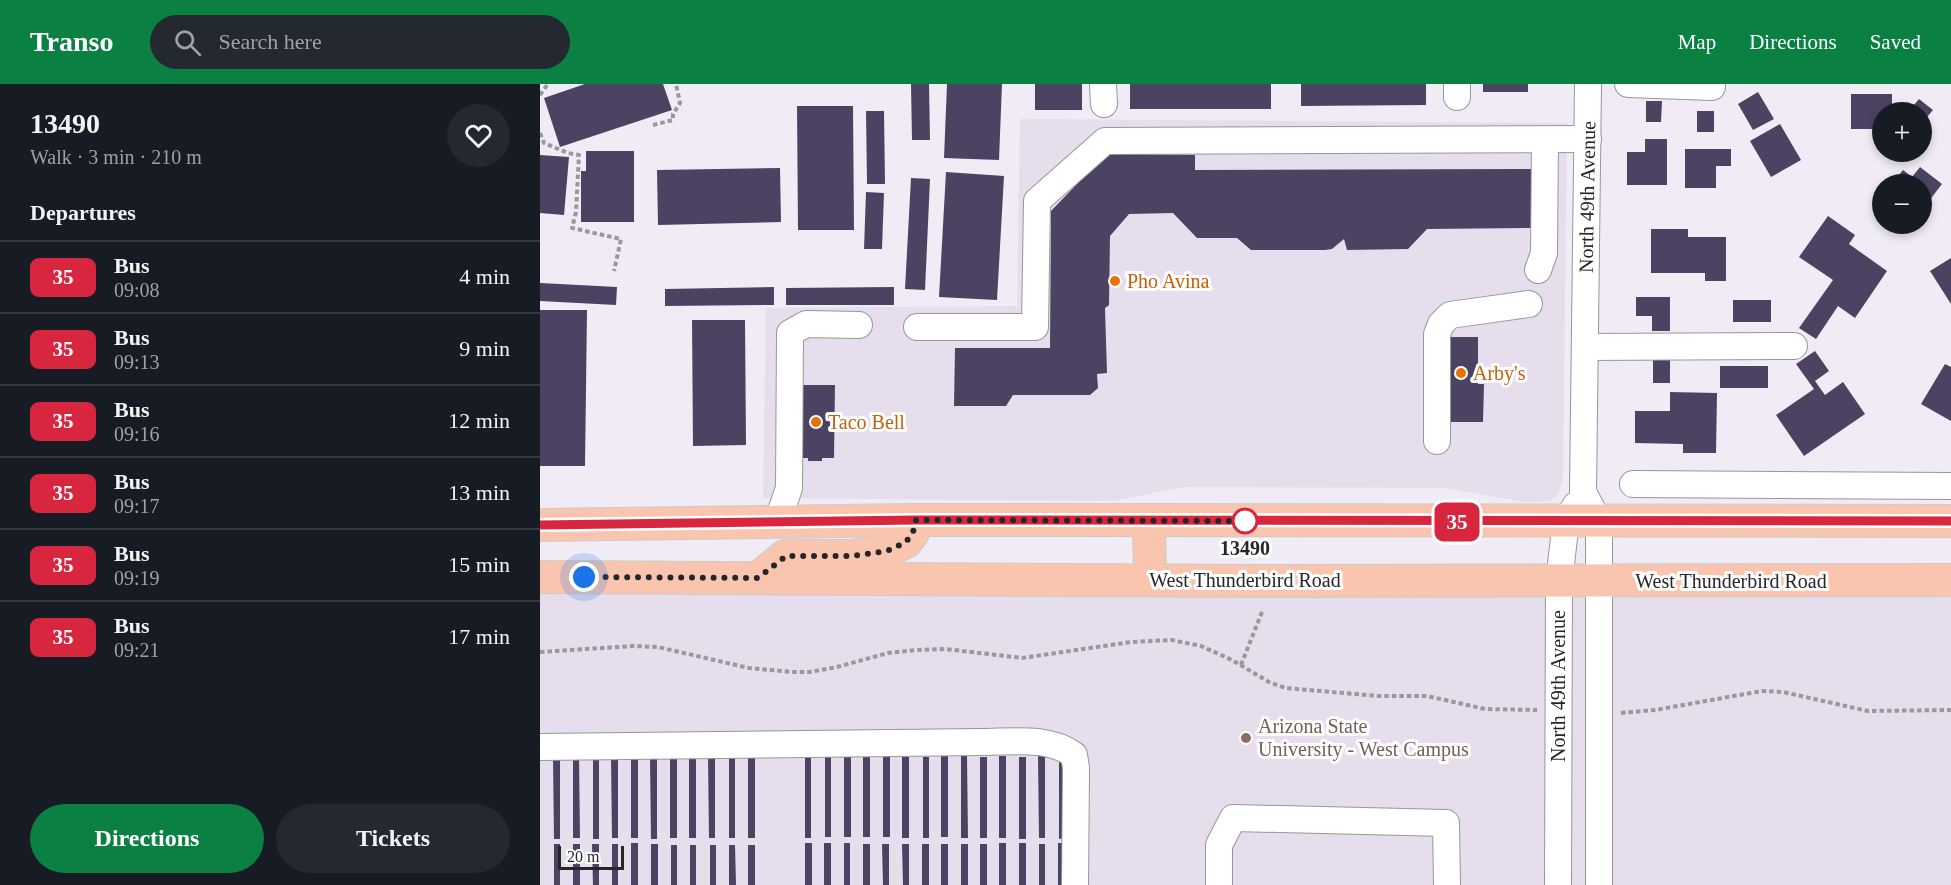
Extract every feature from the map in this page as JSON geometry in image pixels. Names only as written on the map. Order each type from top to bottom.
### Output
[{"type":"main road","points":[[758,578],[786,556],[851,556],[887,551],[906,542],[913,532],[916,520]]},
{"type":"main road","points":[[540,525],[916,520],[1951,521]]},
{"type":"main road","points":[[1149,521],[1150,580]]},
{"type":"main road","name":"West Thunderbird Road","points":[[540,577],[1559,581],[1951,580]]},
{"type":"street","name":"North 49th Avenue","points":[[1558,885],[1559,581],[1566,522],[1583,492],[1588,84]]},
{"type":"street","points":[[1628,84],[1712,87]]},
{"type":"street","points":[[917,327],[1035,327],[1038,201],[1105,141],[1588,139]]},
{"type":"street","points":[[1538,270],[1544,253],[1545,140]]},
{"type":"street","points":[[1437,441],[1437,334],[1441,324],[1450,315],[1529,304]]},
{"type":"street","points":[[777,523],[789,489],[790,333],[806,324],[860,325]]},
{"type":"street","points":[[1585,346],[1794,346]]},
{"type":"street","points":[[1633,484],[1951,486]]},
{"type":"street","points":[[1679,485],[1679,522]]},
{"type":"street","name":"North 49th Avenue","points":[[1583,492],[1599,522],[1599,885]]},
{"type":"street","points":[[540,747],[1049,743],[1064,747],[1074,755],[1076,768],[1075,885]]},
{"type":"street","points":[[1219,885],[1219,845],[1233,818],[1446,824],[1447,885]]},
{"type":"path","points":[[540,95],[548,84]]},
{"type":"path","points":[[654,125],[674,120],[672,114],[680,103],[676,84]]},
{"type":"path","points":[[540,133],[544,143],[579,155],[576,212],[572,228],[621,239],[614,271]]},
{"type":"path","points":[[1241,665],[1262,612]]},
{"type":"path","points":[[540,652],[633,646],[658,647],[771,671],[810,672],[888,653],[916,650],[946,649],[1022,658],[1131,642],[1172,640],[1201,646],[1285,688],[1379,696],[1427,696],[1485,709],[1538,710]]},
{"type":"path","points":[[1611,713],[1655,710],[1762,691],[1782,692],[1868,711],[1951,710]]},
{"type":"shaded area","points":[[1020,119],[1567,123],[1563,480],[1558,494],[1550,501],[1525,502],[1444,488],[1184,487],[1113,501],[763,498],[766,308],[1017,306]]},
{"type":"shaded area","name":"Arizona State University - West Campus","points":[[540,591],[1951,591],[1951,885],[540,885]]},
{"type":"building","points":[[585,84],[663,84],[672,110],[560,147],[544,98]]},
{"type":"building","points":[[911,84],[929,84],[930,140],[912,140]]},
{"type":"building","points":[[947,84],[1002,84],[999,160],[944,158]]},
{"type":"building","points":[[1035,84],[1082,84],[1082,110],[1035,110]]},
{"type":"building","points":[[1130,84],[1271,84],[1271,109],[1130,109]]},
{"type":"building","points":[[1301,84],[1426,84],[1426,105],[1301,106]]},
{"type":"building","points":[[1483,84],[1528,84],[1528,92],[1483,92]]},
{"type":"building","points":[[1758,92],[1774,119],[1753,130],[1738,104]]},
{"type":"building","points":[[1851,94],[1892,94],[1892,102],[1872,102],[1872,129],[1851,129]]},
{"type":"building","points":[[1646,101],[1662,101],[1661,122],[1646,122]]},
{"type":"building","points":[[797,106],[853,106],[854,230],[798,230]]},
{"type":"building","points":[[866,111],[884,111],[885,184],[867,184]]},
{"type":"building","points":[[1697,111],[1714,111],[1714,132],[1697,132]]},
{"type":"building","points":[[1780,124],[1801,160],[1771,177],[1750,141]]},
{"type":"building","points":[[1645,139],[1667,139],[1667,185],[1627,185],[1627,152],[1645,152]]},
{"type":"building","points":[[1685,149],[1731,149],[1731,166],[1716,166],[1716,188],[1685,188]]},
{"type":"building","points":[[586,151],[634,151],[634,222],[581,222],[581,171],[586,171]]},
{"type":"building","points":[[1106,154],[1195,155],[1195,170],[1533,169],[1532,228],[1427,229],[1408,249],[1347,250],[1344,239],[1332,249],[1325,250],[1251,250],[1237,238],[1197,238],[1173,213],[1129,214],[1110,236],[1109,305],[1105,308],[1107,373],[1097,374],[1098,388],[1090,395],[1013,395],[1006,406],[954,406],[955,348],[1050,348],[1051,211]]},
{"type":"building","points":[[540,155],[569,157],[564,215],[540,213]]},
{"type":"building","points":[[1920,167],[1929,174],[1914,174]]},
{"type":"building","points":[[780,168],[781,222],[658,225],[657,170]]},
{"type":"building","points":[[946,172],[1004,176],[997,300],[939,297]]},
{"type":"building","points":[[1932,176],[1942,184],[1932,197]]},
{"type":"building","points":[[911,178],[930,179],[925,290],[905,289]]},
{"type":"building","points":[[866,192],[884,193],[882,249],[864,249]]},
{"type":"building","points":[[1828,216],[1855,235],[1849,244],[1887,271],[1855,318],[1838,306],[1816,339],[1799,328],[1833,280],[1799,257]]},
{"type":"building","points":[[1651,229],[1688,229],[1688,237],[1726,237],[1726,281],[1705,281],[1705,273],[1651,273]]},
{"type":"building","points":[[1951,258],[1951,304],[1930,271]]},
{"type":"building","points":[[540,283],[617,287],[616,305],[540,301]]},
{"type":"building","points":[[774,287],[774,305],[665,306],[665,289]]},
{"type":"building","points":[[894,287],[894,305],[786,305],[786,288]]},
{"type":"building","points":[[1636,297],[1670,297],[1670,331],[1652,331],[1652,316],[1636,316]]},
{"type":"building","points":[[1733,300],[1771,300],[1771,322],[1733,322]]},
{"type":"building","points":[[540,310],[587,310],[585,466],[540,466]]},
{"type":"building","points":[[692,320],[745,320],[746,445],[693,446]]},
{"type":"building","name":"Arby's","points":[[1449,337],[1478,337],[1478,384],[1484,384],[1483,422],[1443,422]]},
{"type":"building","points":[[1815,351],[1829,371],[1815,381],[1825,395],[1843,382],[1865,414],[1804,456],[1776,415],[1814,389],[1796,364]]},
{"type":"building","points":[[1653,356],[1670,356],[1670,383],[1653,383]]},
{"type":"building","points":[[1945,364],[1951,367],[1951,421],[1921,404]]},
{"type":"building","points":[[1720,366],[1768,366],[1768,388],[1720,388]]},
{"type":"building","name":"Taco Bell","points":[[798,385],[835,385],[834,458],[808,461],[808,458],[797,458]]},
{"type":"building","points":[[1670,392],[1717,393],[1716,453],[1683,453],[1683,444],[1635,443],[1635,411],[1670,411]]},
{"type":"building","points":[[825,755],[831,755],[831,837],[825,837]]},
{"type":"building","points":[[844,755],[851,755],[851,837],[844,837]]},
{"type":"building","points":[[863,755],[870,755],[870,837],[863,837]]},
{"type":"building","points":[[883,755],[890,755],[890,837],[883,837]]},
{"type":"building","points":[[941,755],[948,755],[948,837],[941,837]]},
{"type":"building","points":[[573,756],[579,756],[580,838],[573,838]]},
{"type":"building","points":[[631,756],[638,756],[638,838],[631,838]]},
{"type":"building","points":[[708,756],[715,756],[715,838],[709,838]]},
{"type":"building","points":[[729,756],[735,756],[735,838],[729,838]]},
{"type":"building","points":[[748,756],[755,756],[755,838],[748,838]]},
{"type":"building","points":[[805,756],[811,756],[811,838],[805,838]]},
{"type":"building","points":[[961,756],[967,756],[968,838],[961,838]]},
{"type":"building","points":[[999,756],[1006,756],[1006,838],[999,838]]},
{"type":"building","points":[[1038,756],[1045,756],[1045,838],[1039,838]]},
{"type":"building","points":[[553,757],[560,757],[560,839],[554,839]]},
{"type":"building","points":[[593,757],[599,757],[599,839],[593,839]]},
{"type":"building","points":[[611,757],[618,757],[618,838],[612,838]]},
{"type":"building","points":[[650,757],[657,757],[657,839],[651,839]]},
{"type":"building","points":[[670,757],[677,757],[677,838],[670,838]]},
{"type":"building","points":[[689,757],[696,757],[696,838],[689,838]]},
{"type":"building","points":[[902,757],[909,757],[909,838],[902,838]]},
{"type":"building","points":[[923,757],[929,757],[929,838],[923,838]]},
{"type":"building","points":[[980,757],[987,757],[987,838],[980,838]]},
{"type":"building","points":[[1019,757],[1026,757],[1026,839],[1019,839]]},
{"type":"building","points":[[1059,757],[1065,757],[1065,838],[1059,839]]},
{"type":"building","points":[[631,843],[638,843],[638,885],[631,885]]},
{"type":"building","points":[[805,843],[812,843],[812,885],[805,885]]},
{"type":"building","points":[[824,843],[831,843],[831,885],[824,885]]},
{"type":"building","points":[[844,843],[850,843],[850,885],[844,885]]},
{"type":"building","points":[[999,843],[1006,843],[1006,885],[999,885]]},
{"type":"building","points":[[1019,843],[1026,843],[1026,885],[1019,885]]},
{"type":"building","points":[[1058,843],[1065,843],[1065,885],[1058,885]]},
{"type":"building","points":[[554,844],[560,844],[560,885],[554,885]]},
{"type":"building","points":[[573,844],[580,844],[580,885],[573,885]]},
{"type":"building","points":[[592,844],[599,844],[599,885],[593,885]]},
{"type":"building","points":[[612,844],[618,844],[618,885],[612,885]]},
{"type":"building","points":[[651,844],[658,844],[658,885],[651,885]]},
{"type":"building","points":[[863,844],[870,844],[870,885],[863,885]]},
{"type":"building","points":[[882,844],[889,844],[889,885],[883,885]]},
{"type":"building","points":[[902,844],[909,844],[909,885],[903,885]]},
{"type":"building","points":[[922,844],[929,844],[929,885],[922,885]]},
{"type":"building","points":[[941,844],[948,844],[948,885],[941,885]]},
{"type":"building","points":[[961,844],[968,844],[968,885],[961,885]]},
{"type":"building","points":[[980,844],[987,844],[987,885],[980,885]]},
{"type":"building","points":[[1039,844],[1045,844],[1045,885],[1039,885]]},
{"type":"building","points":[[671,845],[677,845],[677,885],[671,885]]},
{"type":"building","points":[[690,845],[696,845],[696,885],[690,885]]},
{"type":"building","points":[[710,845],[716,845],[716,885],[710,885]]},
{"type":"building","points":[[729,845],[735,845],[736,885],[729,885]]},
{"type":"building","points":[[748,845],[755,845],[755,885],[748,885]]},
{"type":"bus line","name":"35","points":[[540,525],[916,520],[1951,521]]},
{"type":"place","name":"Pho Avina","points":[[1115,281]]},
{"type":"place","name":"Arby's","points":[[1461,373]]},
{"type":"place","name":"Taco Bell","points":[[816,422]]},
{"type":"place","name":"13490","points":[[1245,521]]},
{"type":"place","name":"Arizona State University - West Campus","points":[[1246,738]]},
{"type":"route","points":[[584,577],[758,578],[786,556],[851,556],[887,551],[906,542],[913,532],[916,520],[1245,521]]}]
